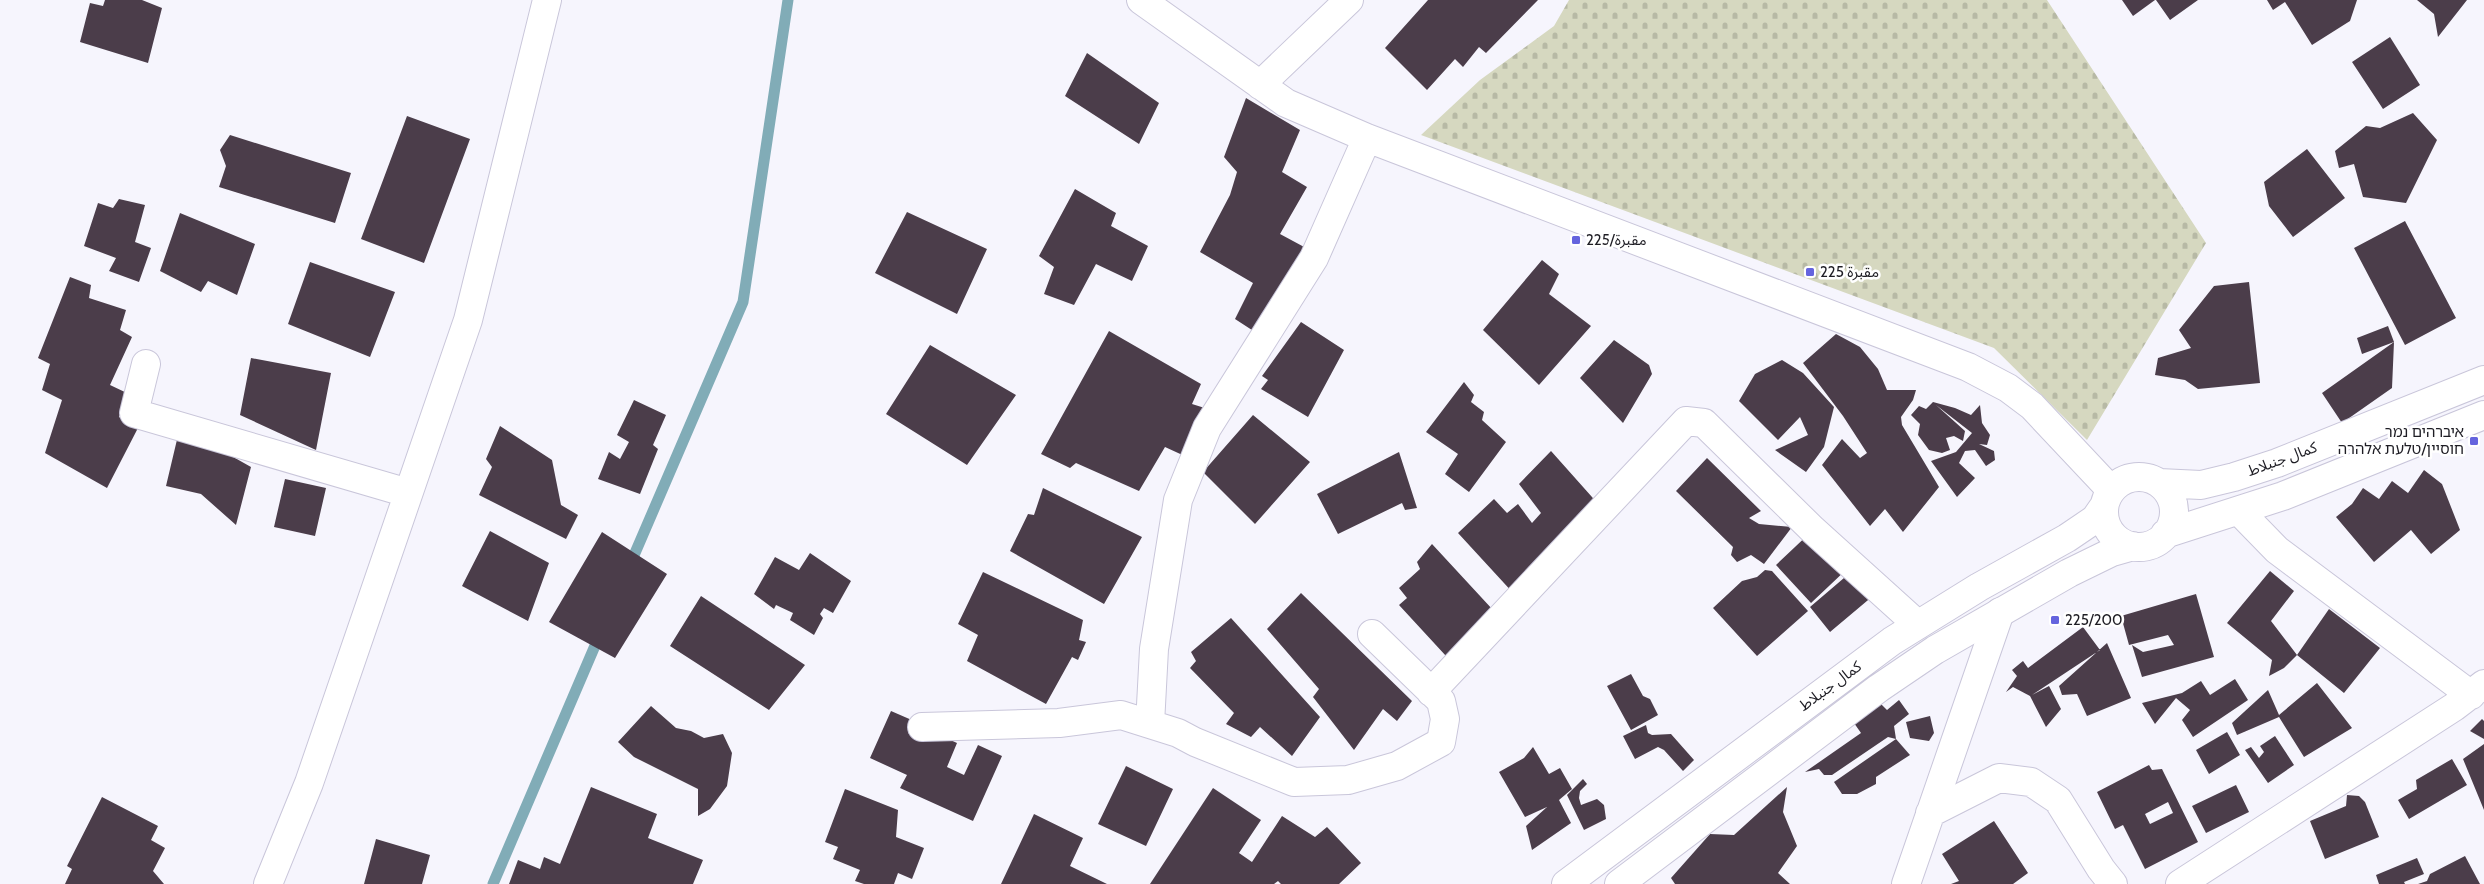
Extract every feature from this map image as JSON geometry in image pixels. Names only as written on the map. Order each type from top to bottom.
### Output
[{"type":"street","points":[[268,884],[309,782],[468,320],[547,0]]},
{"type":"street","points":[[1141,0],[1286,102],[1367,138],[1968,367],[2008,388],[2032,406],[2108,498]]},
{"type":"street","points":[[1260,84],[1349,0]]},
{"type":"street","points":[[1150,724],[1154,648],[1178,500],[1207,428],[1314,258],[1367,138]]},
{"type":"street","points":[[146,364],[134,413],[408,493]]},
{"type":"street","name":"كمال جنبلاط","points":[[2159,483],[2201,485],[2234,477],[2277,463],[2484,380]]},
{"type":"street","points":[[2165,534],[2283,496],[2484,416]]},
{"type":"street","points":[[1431,692],[1686,421],[1704,423],[1813,530],[1916,624]]},
{"type":"street","points":[[2129,478],[2150,478],[2159,483],[2169,495],[2174,512],[2172,524],[2156,542],[2144,546],[2133,546],[2121,542],[2112,534],[2106,524],[2108,498],[2120,482],[2129,478]]},
{"type":"street","name":"كمال جنبلاط","points":[[1566,884],[1835,681],[1916,624],[2068,538],[2095,519],[2108,498]]},
{"type":"street","points":[[2180,884],[2477,690],[2277,550],[2239,511]]},
{"type":"street","name":"كمال جنبلاط","points":[[1619,884],[1879,688],[1935,650],[2000,612],[2112,552],[2133,546]]},
{"type":"street","points":[[1906,884],[2000,612]]},
{"type":"street","points":[[922,727],[1059,723],[1121,715],[1178,733],[1195,742],[1294,782],[1348,780],[1397,766],[1441,742],[1445,719],[1441,701],[1372,634]]},
{"type":"street","points":[[1930,813],[2000,778],[2031,782],[2058,800],[2101,869],[2113,884]]},
{"type":"green space","points":[[1569,0],[2047,0],[2206,243],[2087,440],[1994,348],[1421,135],[1480,80],[1554,26]]},
{"type":"building","points":[[105,0],[142,0],[162,8],[148,63],[80,42],[90,3],[103,6]]},
{"type":"building","points":[[1428,0],[1538,0],[1486,53],[1479,47],[1463,67],[1455,59],[1427,90],[1385,48]]},
{"type":"building","points":[[2122,0],[2155,0],[2133,16]]},
{"type":"building","points":[[2156,0],[2198,0],[2170,20]]},
{"type":"building","points":[[2267,0],[2357,0],[2350,21],[2312,45],[2285,2],[2273,10]]},
{"type":"building","points":[[2417,0],[2467,0],[2438,37],[2434,14]]},
{"type":"building","points":[[2390,37],[2420,85],[2383,109],[2352,62]]},
{"type":"building","points":[[1087,53],[1159,103],[1139,144],[1065,96]]},
{"type":"building","points":[[1246,98],[1300,130],[1282,172],[1307,187],[1280,234],[1306,248],[1255,332],[1235,319],[1253,283],[1200,252],[1230,195],[1237,172],[1224,157]]},
{"type":"building","points":[[2413,113],[2437,140],[2406,203],[2363,197],[2354,164],[2339,168],[2335,151],[2366,126],[2380,128]]},
{"type":"building","points":[[407,116],[470,139],[424,263],[361,239]]},
{"type":"building","points":[[230,135],[351,173],[335,223],[219,187],[226,166],[220,150]]},
{"type":"building","points":[[2307,149],[2345,198],[2293,237],[2269,206],[2264,182]]},
{"type":"building","points":[[1075,189],[1116,213],[1111,226],[1148,246],[1132,281],[1096,264],[1074,305],[1044,294],[1054,267],[1039,256]]},
{"type":"building","points":[[119,199],[145,205],[135,242],[151,248],[139,282],[109,271],[116,258],[84,246],[98,203],[113,208]]},
{"type":"building","points":[[907,212],[987,249],[957,314],[875,273]]},
{"type":"building","points":[[180,213],[255,244],[237,295],[208,281],[201,292],[160,271]]},
{"type":"building","points":[[2405,221],[2456,318],[2405,345],[2354,248]]},
{"type":"building","points":[[1542,260],[1559,274],[1549,294],[1591,326],[1539,385],[1483,330]]},
{"type":"building","points":[[310,262],[395,292],[370,357],[288,324]]},
{"type":"building","points":[[70,277],[91,285],[89,298],[126,310],[120,330],[132,337],[110,385],[129,394],[119,417],[139,426],[107,488],[45,453],[62,400],[42,390],[50,364],[38,358]]},
{"type":"building","points":[[2249,282],[2260,383],[2198,389],[2185,380],[2155,375],[2158,358],[2191,348],[2179,330],[2214,286]]},
{"type":"building","points":[[1301,322],[1344,350],[1308,417],[1261,389],[1268,380],[1262,376]]},
{"type":"building","points":[[2388,326],[2394,342],[2362,354],[2357,338]]},
{"type":"building","points":[[1109,331],[1201,384],[1192,404],[1211,410],[1189,458],[1165,447],[1139,491],[1076,463],[1070,468],[1041,454]]},
{"type":"building","points":[[1836,334],[1860,347],[1878,369],[1887,390],[1916,390],[1913,400],[1901,417],[1902,425],[1939,487],[1903,532],[1885,509],[1870,526],[1822,465],[1842,439],[1860,458],[1867,453],[1843,416],[1803,363]]},
{"type":"building","points":[[1614,340],[1649,365],[1652,374],[1623,423],[1580,378]]},
{"type":"building","points":[[2394,342],[2392,388],[2342,423],[2322,393]]},
{"type":"building","points":[[930,345],[1016,395],[967,465],[886,414]]},
{"type":"building","points":[[251,358],[331,373],[316,450],[240,415]]},
{"type":"building","points":[[1782,360],[1803,373],[1834,407],[1824,447],[1806,472],[1775,450],[1808,435],[1800,417],[1778,440],[1739,401],[1755,374]]},
{"type":"building","points":[[1464,382],[1474,395],[1471,402],[1484,412],[1482,420],[1506,442],[1469,492],[1445,474],[1458,454],[1426,432]]},
{"type":"building","points":[[634,400],[666,415],[653,445],[658,449],[640,494],[598,479],[609,452],[620,459],[629,442],[617,435]]},
{"type":"building","points":[[1933,402],[1971,415],[1980,405],[1982,423],[1990,435],[1987,445],[1979,444],[1994,451],[1995,460],[1986,466],[1975,450],[1965,451],[1959,463],[1975,478],[1957,497],[1931,461],[1956,452],[1972,433],[1936,405],[1965,431],[1963,441],[1954,436],[1946,438],[1950,450],[1942,453],[1929,450],[1918,435],[1920,424],[1911,415],[1919,406],[1926,409]]},
{"type":"building","points":[[1253,415],[1310,462],[1255,524],[1203,472]]},
{"type":"building","points":[[500,426],[552,460],[561,505],[578,515],[566,539],[479,495],[492,467],[486,459]]},
{"type":"building","points":[[180,427],[251,467],[236,525],[201,494],[166,486]]},
{"type":"building","points":[[1551,451],[1600,506],[1515,595],[1458,533],[1494,499],[1507,513],[1518,504],[1532,523],[1541,513],[1519,484]]},
{"type":"building","points":[[1399,452],[1417,508],[1405,510],[1402,503],[1338,534],[1317,494]]},
{"type":"building","points":[[1707,458],[1761,511],[1749,518],[1759,524],[1792,527],[1764,564],[1751,555],[1737,562],[1731,555],[1733,547],[1676,491]]},
{"type":"building","points":[[2424,470],[2442,484],[2460,530],[2431,554],[2411,530],[2374,562],[2336,517],[2352,504],[2363,488],[2379,499],[2392,481],[2408,493]]},
{"type":"building","points":[[285,479],[326,488],[315,536],[274,527]]},
{"type":"building","points":[[1043,488],[1142,537],[1104,604],[1010,551],[1028,514],[1034,515]]},
{"type":"building","points":[[1813,530],[1821,555],[1828,563],[1837,559],[1847,569],[1811,603],[1776,565]]},
{"type":"building","points":[[490,531],[549,563],[528,621],[462,586]]},
{"type":"building","points":[[602,532],[667,574],[615,658],[549,622]]},
{"type":"building","points":[[1432,544],[1493,610],[1446,656],[1399,605],[1407,598],[1399,588],[1420,569],[1417,562]]},
{"type":"building","points":[[810,553],[851,581],[833,613],[824,608],[820,614],[823,618],[814,635],[790,620],[793,613],[776,605],[774,609],[754,594],[775,557],[799,570]]},
{"type":"building","points":[[1765,570],[1772,571],[1808,611],[1757,656],[1713,608],[1742,581],[1757,577]]},
{"type":"building","points":[[2270,571],[2294,591],[2271,621],[2297,655],[2284,668],[2269,676],[2272,660],[2227,623]]},
{"type":"building","points":[[983,572],[1083,620],[1079,640],[1086,642],[1078,660],[1072,657],[1046,704],[967,661],[978,635],[958,624]]},
{"type":"building","points":[[1851,572],[1880,590],[1830,632],[1810,607]]},
{"type":"building","points":[[1301,593],[1412,701],[1397,721],[1383,709],[1354,750],[1313,697],[1319,689],[1267,629]]},
{"type":"building","points":[[2196,594],[2214,657],[2142,677],[2132,645],[2143,652],[2174,645],[2168,635],[2129,645],[2121,616]]},
{"type":"building","points":[[701,596],[805,665],[769,710],[670,646]]},
{"type":"building","points":[[2329,609],[2380,648],[2344,693],[2297,655]]},
{"type":"building","points":[[1231,618],[1320,717],[1292,756],[1260,727],[1251,737],[1226,724],[1234,713],[1190,668],[1196,661],[1191,652]]},
{"type":"building","points":[[2083,627],[2100,650],[2032,695],[2049,686],[2061,709],[2046,727],[2030,696],[2013,687],[2006,692],[2017,676],[2012,670],[2023,661],[2028,668]]},
{"type":"building","points":[[2107,643],[2131,698],[2087,716],[2077,694],[2062,695],[2059,686]]},
{"type":"building","points":[[1631,674],[1643,696],[1650,699],[1658,715],[1631,730],[1607,686]]},
{"type":"building","points":[[2235,679],[2248,700],[2193,737],[2182,720],[2190,710],[2176,698],[2155,724],[2142,703],[2182,693],[2201,681],[2210,695]]},
{"type":"building","points":[[2317,683],[2352,728],[2304,757],[2279,717],[2237,735],[2232,723],[2268,690],[2279,715]]},
{"type":"building","points":[[1899,700],[1909,714],[1894,726],[1896,739],[1888,737],[1832,775],[1824,775],[1819,769],[1805,772],[1861,733],[1854,723],[1881,704],[1887,710]]},
{"type":"building","points":[[651,706],[676,728],[691,731],[704,738],[723,734],[732,753],[727,786],[710,809],[698,816],[698,789],[634,757],[618,742]]},
{"type":"building","points":[[891,711],[914,721],[908,733],[922,740],[922,727],[957,743],[947,767],[964,775],[978,745],[1002,756],[973,821],[900,788],[907,775],[870,758]]},
{"type":"building","points":[[1930,716],[1934,733],[1929,741],[1910,738],[1906,722]]},
{"type":"building","points":[[2482,719],[2484,721],[2484,739],[2470,731]]},
{"type":"building","points":[[1646,725],[1648,733],[1652,735],[1671,734],[1694,760],[1683,771],[1664,750],[1658,747],[1635,759],[1623,736]]},
{"type":"building","points":[[2227,732],[2240,755],[2209,774],[2196,750]]},
{"type":"building","points":[[2275,736],[2294,765],[2268,783],[2245,750],[2251,747],[2259,758],[2264,752],[2260,746]]},
{"type":"building","points":[[1896,739],[1910,755],[1876,777],[1876,784],[1857,794],[1842,794],[1834,782]]},
{"type":"building","points":[[2484,744],[2484,810],[2463,759]]},
{"type":"building","points":[[1533,747],[1549,774],[1560,768],[1572,789],[1559,800],[1571,823],[1532,850],[1526,826],[1547,807],[1525,817],[1499,772],[1524,758]]},
{"type":"building","points":[[2452,759],[2467,785],[2409,819],[2398,800],[2417,789],[2416,780]]},
{"type":"building","points":[[2149,765],[2152,770],[2162,769],[2198,842],[2145,869],[2123,825],[2115,829],[2097,792]],"holes":[[[2168,802],[2173,813],[2150,824],[2145,814]]]},
{"type":"building","points":[[1126,766],[1173,789],[1146,846],[1098,824]]},
{"type":"building","points":[[1583,779],[1587,784],[1580,791],[1581,805],[1597,799],[1604,805],[1606,819],[1584,830],[1567,795]]},
{"type":"building","points":[[2236,785],[2249,812],[2206,833],[2192,806]]},
{"type":"building","points":[[591,787],[657,814],[648,838],[703,860],[693,884],[509,884],[518,860],[540,869],[544,857],[560,864]]},
{"type":"building","points":[[1787,787],[1783,812],[1797,846],[1778,873],[1790,884],[1675,884],[1671,878],[1710,834],[1734,835]]},
{"type":"building","points":[[1213,788],[1261,820],[1239,853],[1252,862],[1282,816],[1315,837],[1327,827],[1361,863],[1339,884],[1281,884],[1278,881],[1274,884],[1150,884]]},
{"type":"building","points":[[845,789],[898,810],[896,837],[924,848],[912,879],[898,873],[894,884],[864,884],[855,881],[860,870],[833,859],[838,847],[825,842]]},
{"type":"building","points":[[2347,795],[2359,796],[2365,802],[2379,837],[2325,859],[2310,821],[2346,806]]},
{"type":"building","points":[[102,797],[158,826],[151,840],[165,848],[153,871],[164,884],[65,884],[72,869],[67,866]]},
{"type":"building","points":[[1034,814],[1083,838],[1070,866],[1107,884],[1001,884]]},
{"type":"building","points":[[1994,821],[2028,873],[2013,884],[1951,884],[1959,881],[1942,854]]},
{"type":"building","points":[[376,839],[430,855],[422,884],[364,884]]},
{"type":"building","points":[[2465,856],[2480,884],[2418,884],[2427,881],[2430,874]]},
{"type":"building","points":[[2417,858],[2424,874],[2404,882],[2405,884],[2379,884],[2376,875]]},
{"type":"waterway","points":[[629,567],[743,302],[788,0]]},
{"type":"waterway","points":[[493,884],[600,634]]},
{"type":"place","name":"مقبرة/225","points":[[1576,240]]},
{"type":"place","name":"مقبرة 225","points":[[1810,272]]},
{"type":"place","name":"איברהים נמר חוסיין/טלעת אלהרה","points":[[2474,441]]},
{"type":"place","name":"225/200","points":[[2055,620]]}]
